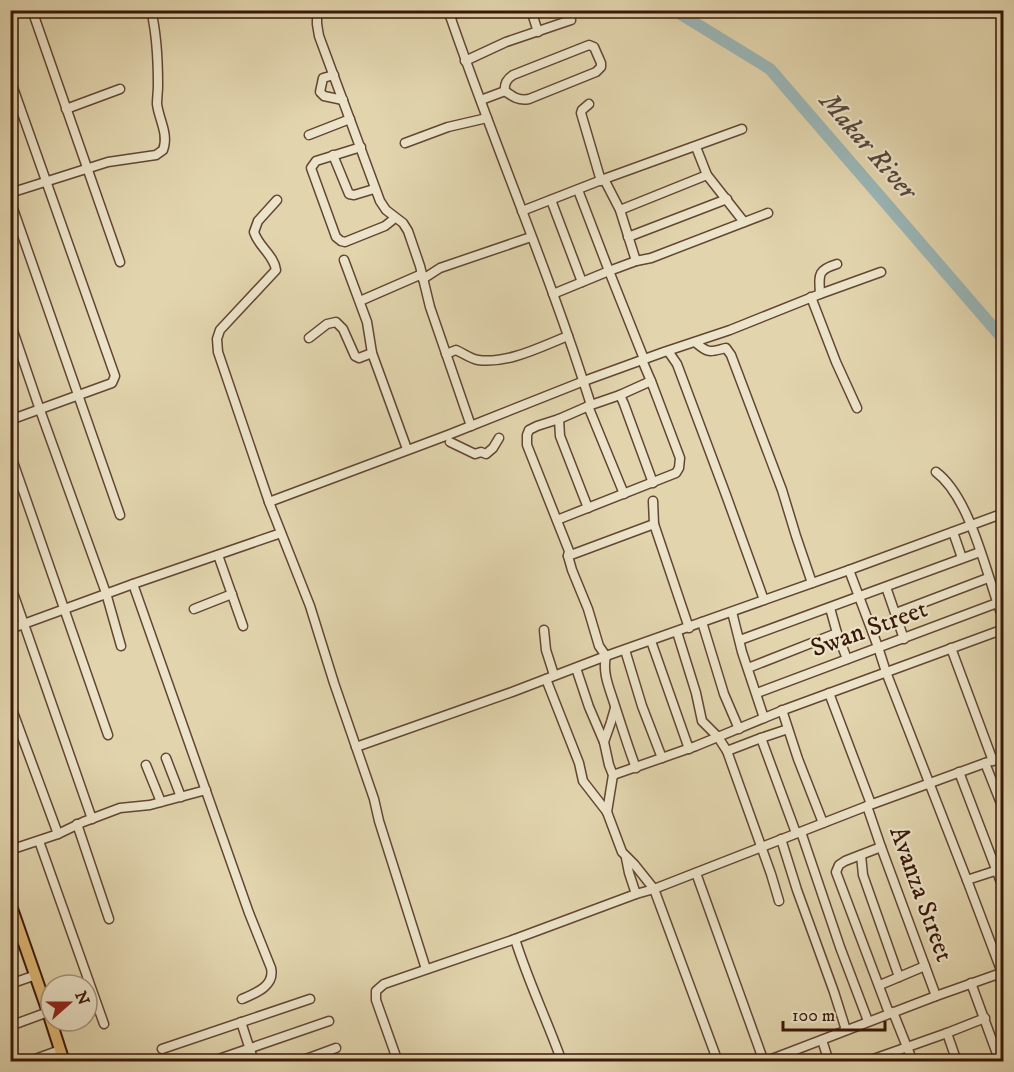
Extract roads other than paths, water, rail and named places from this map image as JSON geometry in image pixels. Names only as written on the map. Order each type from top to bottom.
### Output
[{"type":"main road","points":[[10,903],[39,984]]},
{"type":"main road","points":[[55,1033],[64,1062]]},
{"type":"street","points":[[32,10],[120,262]]},
{"type":"street","points":[[10,193],[117,160],[156,155],[163,150],[165,135],[158,108],[156,33],[151,10]]},
{"type":"street","points":[[317,10],[319,36],[374,189],[382,206],[403,223],[408,231],[423,276],[430,308],[471,426]]},
{"type":"street","points":[[465,10],[449,13],[624,494]]},
{"type":"street","points":[[531,10],[538,32]]},
{"type":"street","points":[[465,61],[506,42],[572,20]]},
{"type":"street","points":[[589,45],[596,50],[601,67],[596,72],[530,99],[520,100],[505,91],[506,82],[513,75],[589,45]]},
{"type":"street","points":[[334,75],[323,78],[320,92],[324,96],[343,100]]},
{"type":"street","points":[[10,79],[115,372],[112,383],[10,420]]},
{"type":"street","points":[[66,109],[120,89]]},
{"type":"street","points":[[481,100],[505,91]]},
{"type":"street","points":[[589,104],[581,113],[602,180],[620,210],[636,261]]},
{"type":"street","points":[[405,143],[448,126],[487,118]]},
{"type":"street","points":[[309,135],[350,119]]},
{"type":"street","points":[[522,211],[742,129]]},
{"type":"street","points":[[360,147],[316,161],[311,168],[336,237],[341,242],[349,240],[385,226],[395,218]]},
{"type":"street","points":[[696,147],[707,174],[744,222]]},
{"type":"street","points":[[333,155],[349,195],[374,189]]},
{"type":"street","points":[[620,210],[707,174]]},
{"type":"street","points":[[557,520],[652,483],[676,472],[680,464],[643,359],[578,190]]},
{"type":"street","points":[[628,237],[727,199]]},
{"type":"street","points":[[10,200],[120,515]]},
{"type":"street","points":[[277,200],[258,221],[254,232],[276,270],[218,334],[218,352],[269,502],[310,606],[374,799],[377,815],[426,969]]},
{"type":"street","points":[[551,200],[582,282]]},
{"type":"street","points":[[553,294],[768,213]]},
{"type":"street","points":[[360,301],[440,268],[531,237]]},
{"type":"street","points":[[344,260],[367,322],[372,353],[407,450]]},
{"type":"street","points":[[837,264],[826,267],[820,273],[815,296],[836,362],[857,408]]},
{"type":"street","points":[[269,502],[584,381],[730,330],[881,272]]},
{"type":"street","points":[[10,322],[106,593],[121,646]]},
{"type":"street","points":[[309,338],[327,324],[336,322],[343,329],[355,356],[359,358],[372,353]]},
{"type":"street","points":[[730,330],[726,348],[742,382],[782,490],[812,583]]},
{"type":"street","points":[[446,354],[456,350],[476,360],[509,358],[567,336]]},
{"type":"street","points":[[695,342],[708,351],[726,348]]},
{"type":"street","points":[[668,351],[677,364],[764,600]]},
{"type":"street","points":[[636,768],[604,671],[606,656],[599,646],[588,609],[572,570],[569,551],[527,445],[527,435],[529,430],[537,426],[651,381]]},
{"type":"street","points":[[620,395],[652,483]]},
{"type":"street","points":[[559,419],[560,436],[588,508]]},
{"type":"street","points":[[450,442],[476,454],[481,452],[486,454],[499,438]]},
{"type":"street","points":[[10,453],[108,735]]},
{"type":"street","points":[[936,472],[952,489],[971,525],[1004,621]]},
{"type":"street","points":[[653,501],[654,524],[688,628]]},
{"type":"street","points":[[356,747],[512,693],[606,656],[1001,514],[1004,526]]},
{"type":"street","points":[[568,556],[654,524]]},
{"type":"street","points":[[953,532],[962,558]]},
{"type":"street","points":[[10,629],[106,593],[281,533]]},
{"type":"street","points":[[740,640],[980,552]]},
{"type":"street","points":[[218,555],[243,626]]},
{"type":"street","points":[[696,873],[767,1061],[971,983],[1003,974],[849,570]]},
{"type":"street","points":[[896,613],[988,578]]},
{"type":"street","points":[[10,584],[92,819]]},
{"type":"street","points":[[133,584],[272,973],[262,989],[242,999]]},
{"type":"street","points":[[886,587],[904,639]]},
{"type":"street","points":[[194,609],[232,594]]},
{"type":"street","name":"Swan Street","points":[[756,693],[997,603]]},
{"type":"street","points":[[830,608],[847,658]]},
{"type":"street","points":[[732,612],[742,652],[764,718]]},
{"type":"street","points":[[702,622],[724,694],[739,729]]},
{"type":"street","points":[[613,775],[689,749],[782,710],[1004,629]]},
{"type":"street","points":[[544,630],[550,677],[583,781],[608,812],[619,845],[626,857],[654,889],[718,1062]]},
{"type":"street","points":[[676,632],[696,693],[702,721],[727,751],[779,901]]},
{"type":"street","points":[[748,668],[837,633]]},
{"type":"street","points":[[651,641],[689,749]]},
{"type":"street","points":[[951,648],[1004,811]]},
{"type":"street","points":[[625,650],[642,706],[662,758]]},
{"type":"street","points":[[576,668],[604,742],[613,775],[608,812]]},
{"type":"street","name":"Avanza Street","points":[[829,693],[869,805],[881,847],[936,996]]},
{"type":"street","points":[[10,704],[58,834]]},
{"type":"street","points":[[604,742],[615,705]]},
{"type":"street","points":[[782,710],[823,823]]},
{"type":"street","points":[[727,751],[788,729]]},
{"type":"street","points":[[761,738],[799,832],[868,1021]]},
{"type":"street","points":[[398,1062],[376,1000],[376,991],[384,984],[654,889],[869,805],[1004,758]]},
{"type":"street","points":[[166,759],[181,797]]},
{"type":"street","points":[[146,765],[161,802]]},
{"type":"street","points":[[959,772],[1000,869],[1004,890]]},
{"type":"street","points":[[10,850],[58,834],[123,807],[144,806],[206,790]]},
{"type":"street","points":[[77,825],[109,919]]},
{"type":"street","points":[[781,839],[846,1030]]},
{"type":"street","points":[[39,840],[104,1024]]},
{"type":"street","points":[[881,847],[839,865],[836,872],[891,1013],[913,1062]]},
{"type":"street","points":[[861,855],[863,875],[899,976]]},
{"type":"street","points":[[626,857],[636,894]]},
{"type":"street","points":[[967,880],[1000,869]]},
{"type":"street","points":[[10,941],[22,937]]},
{"type":"street","points":[[515,939],[562,1062]]},
{"type":"street","points":[[880,985],[925,966]]},
{"type":"street","points":[[10,984],[36,975]]},
{"type":"street","points":[[971,983],[1000,1062]]},
{"type":"street","points":[[162,1049],[310,999]]},
{"type":"street","points":[[10,1026],[39,1015]]},
{"type":"street","points":[[865,1062],[985,1018]]},
{"type":"street","points":[[210,1062],[329,1021]]},
{"type":"street","points":[[241,1022],[254,1062]]},
{"type":"street","points":[[947,1033],[957,1062]]},
{"type":"street","points":[[822,1040],[829,1062]]},
{"type":"street","points":[[298,1062],[336,1048]]},
{"type":"street","points":[[27,1062],[60,1050]]},
{"type":"waterway","name":"Makar River","points":[[674,10],[770,69],[1004,340]]}]
